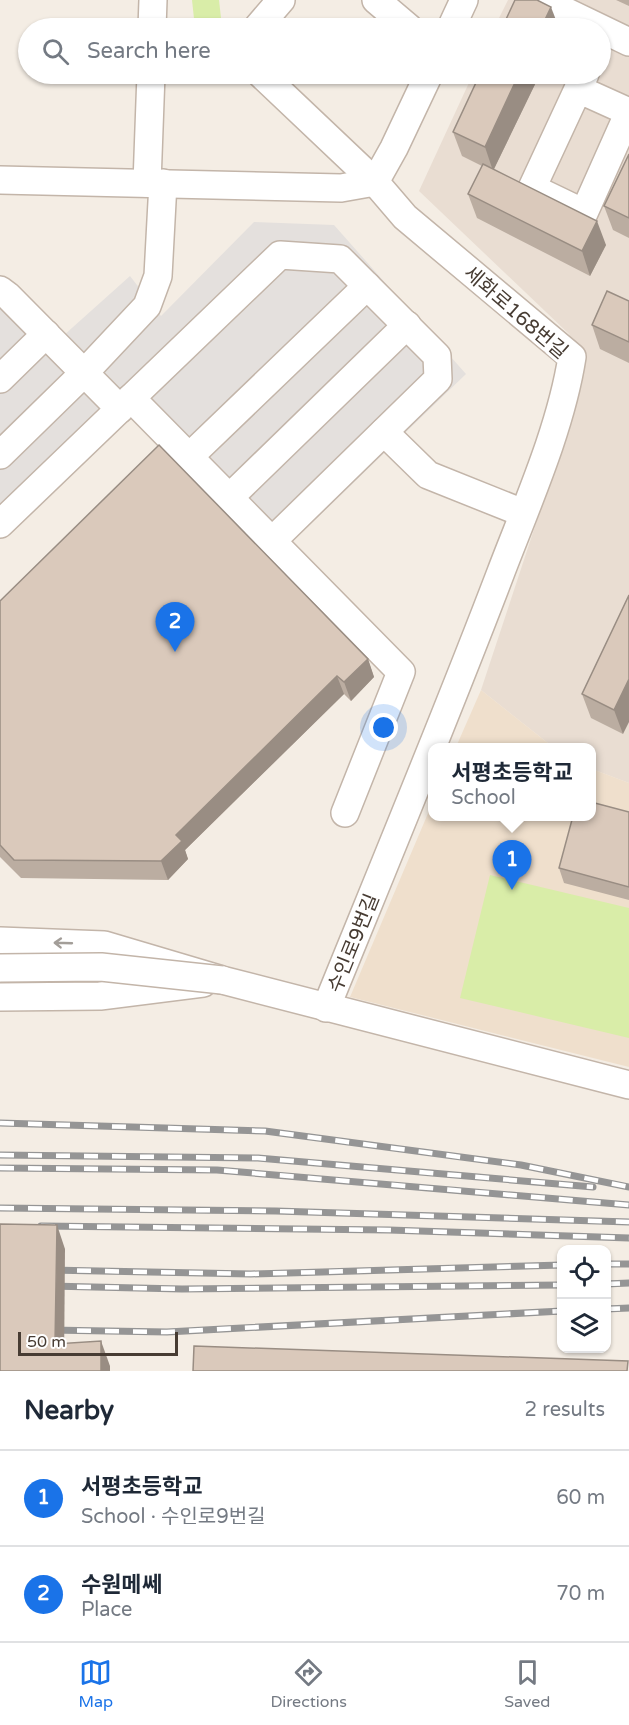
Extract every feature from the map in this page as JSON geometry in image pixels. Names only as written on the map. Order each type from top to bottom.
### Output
[{"type":"street","points":[[152,18],[153,0]]},
{"type":"street","points":[[266,18],[281,0]]},
{"type":"street","points":[[376,0],[397,18]]},
{"type":"street","points":[[455,18],[464,0]]},
{"type":"street","points":[[542,0],[577,18]]},
{"type":"street","points":[[611,34],[629,42]]},
{"type":"street","points":[[0,455],[84,373],[147,306],[158,276],[151,84]]},
{"type":"street","points":[[272,84],[375,182]]},
{"type":"street","points":[[375,182],[424,84]]},
{"type":"street","points":[[0,180],[341,188],[375,182]]},
{"type":"street","name":"세화로168번길","points":[[375,182],[405,217],[572,357],[560,412],[469,656]]},
{"type":"street","points":[[0,524],[280,255],[340,259],[437,356],[438,379],[272,541]]},
{"type":"street","points":[[189,457],[367,286]]},
{"type":"street","points":[[3,297],[46,334],[84,373],[125,403],[189,457],[401,672],[345,813]]},
{"type":"street","points":[[230,498],[406,326]]},
{"type":"street","points":[[0,379],[46,334]]},
{"type":"street","points":[[384,432],[428,475],[523,513]]},
{"type":"street","name":"수인로9번길","points":[[434,743],[469,656]]},
{"type":"street","name":"수인로9번길","points":[[428,757],[326,1008],[629,1085]]},
{"type":"street","points":[[0,941],[104,945],[326,1008]]},
{"type":"street","points":[[100,996],[110,987],[116,964],[114,956],[104,945]]},
{"type":"street","points":[[0,968],[101,967],[222,980]]},
{"type":"street","points":[[0,997],[100,996],[222,980]]},
{"type":"shaded area","points":[[508,0],[629,0],[629,783],[596,771],[596,743],[548,743],[481,690],[582,384],[584,361],[569,334],[419,191],[468,84],[611,84],[611,18],[499,18]]},
{"type":"shaded area","points":[[254,222],[334,225],[466,374],[288,546],[142,398],[0,536],[0,289],[63,336],[130,276],[161,316]]},
{"type":"shaded area","points":[[481,690],[548,743],[458,743]]},
{"type":"shaded area","points":[[596,771],[629,783],[629,1067],[350,997],[428,813],[428,821],[596,821]]},
{"type":"green space","points":[[192,0],[219,0],[221,18],[194,18]]},
{"type":"green space","points":[[490,875],[629,908],[629,1038],[460,998]]},
{"type":"building","points":[[515,0],[537,0],[551,7],[546,18],[507,18]]},
{"type":"building","points":[[475,84],[514,84],[485,147],[453,132]]},
{"type":"building","points":[[629,154],[629,218],[604,206]]},
{"type":"building","points":[[483,164],[597,221],[582,251],[468,194]]},
{"type":"building","points":[[607,291],[629,301],[629,342],[592,325]]},
{"type":"building","points":[[159,445],[368,659],[344,682],[337,676],[176,835],[182,841],[161,861],[14,860],[0,845],[0,601]]},
{"type":"building","points":[[629,595],[629,679],[614,710],[582,694]]},
{"type":"building","points":[[596,803],[629,812],[629,887],[559,868],[572,821],[596,821]]},
{"type":"building","points":[[0,1224],[57,1225],[55,1344],[101,1341],[101,1371],[0,1371]]},
{"type":"building","points":[[194,1346],[628,1361],[627,1371],[193,1371]]},
{"type":"railway","points":[[0,1123],[265,1131],[521,1165],[629,1187]]},
{"type":"railway","points":[[0,1155],[258,1158],[593,1187]]},
{"type":"railway","points":[[0,1168],[217,1170],[629,1205]]},
{"type":"railway","points":[[0,1208],[276,1211],[629,1222]]},
{"type":"railway","points":[[41,1226],[389,1230],[629,1238]]},
{"type":"railway","points":[[611,1264],[629,1264]]},
{"type":"railway","points":[[49,1270],[251,1274],[557,1265]]},
{"type":"railway","points":[[611,1284],[629,1283]]},
{"type":"railway","points":[[49,1286],[182,1289],[557,1285]]},
{"type":"railway","points":[[611,1309],[629,1308]]},
{"type":"railway","points":[[49,1330],[167,1332],[557,1311]]},
{"type":"place","name":"수원메쎄","points":[[175,652]]},
{"type":"place","name":"서평초등학교","points":[[512,890]]}]
